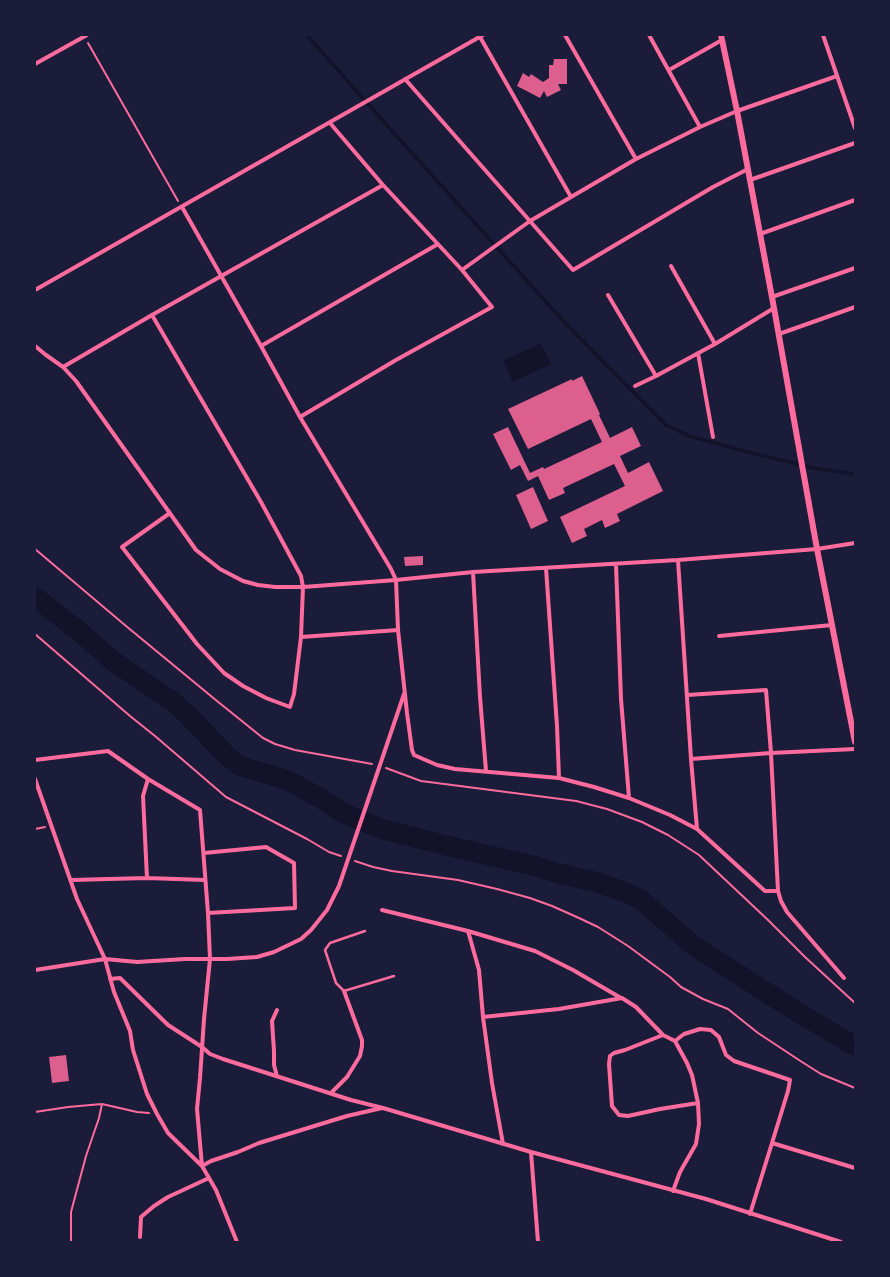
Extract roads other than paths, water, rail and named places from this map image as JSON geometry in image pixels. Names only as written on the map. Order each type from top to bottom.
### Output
[{"type":"main road","points":[[722,38],[779,334],[817,549],[855,742]]},
{"type":"street","points":[[565,35],[636,159]]},
{"type":"street","points":[[649,35],[700,127]]},
{"type":"street","points":[[823,35],[855,128]]},
{"type":"street","points":[[35,64],[86,36]]},
{"type":"street","points":[[35,290],[481,36],[571,197]]},
{"type":"street","points":[[669,70],[722,38]]},
{"type":"street","points":[[462,270],[530,221],[636,159],[700,127],[737,111],[837,76]]},
{"type":"street","points":[[405,79],[573,270],[713,187],[748,169]]},
{"type":"street","points":[[300,417],[396,360],[492,307],[462,270],[383,185],[330,123]]},
{"type":"street","points":[[750,180],[855,143]]},
{"type":"street","points":[[63,367],[152,315],[383,185]]},
{"type":"street","points":[[760,234],[855,200]]},
{"type":"street","points":[[182,207],[300,417],[391,568],[396,580],[398,630],[412,750],[414,755],[436,765],[455,769],[559,778],[629,798],[670,815],[698,830],[765,891],[778,890]]},
{"type":"street","points":[[261,346],[438,244]]},
{"type":"street","points":[[671,266],[715,344]]},
{"type":"street","points":[[772,297],[855,268]]},
{"type":"street","points":[[608,295],[656,376]]},
{"type":"street","points":[[779,334],[855,307]]},
{"type":"street","points":[[635,386],[715,344],[774,308]]},
{"type":"street","points":[[152,315],[261,502],[301,576],[303,587],[301,637],[294,694],[290,708],[243,686],[224,673],[197,644],[122,548],[170,513]]},
{"type":"street","points":[[35,346],[63,367],[80,387],[196,550],[220,569],[243,581],[258,585],[275,587],[303,587],[396,580],[473,572],[616,565],[817,549],[855,543]]},
{"type":"street","points":[[698,353],[713,437]]},
{"type":"street","points":[[678,560],[690,759],[698,830]]},
{"type":"street","points":[[616,565],[621,699],[629,798]]},
{"type":"street","points":[[546,568],[557,726],[559,778]]},
{"type":"street","points":[[473,572],[486,771]]},
{"type":"street","points":[[720,636],[832,625]]},
{"type":"street","points":[[301,637],[398,630]]},
{"type":"street","points":[[687,695],[766,690],[771,753],[778,890],[781,901],[787,912],[844,978]]},
{"type":"street","points":[[35,970],[105,959],[137,962],[257,956],[274,952],[301,940],[327,910],[334,898],[405,692]]},
{"type":"street","points":[[690,759],[855,749]]},
{"type":"street","points":[[35,760],[108,751],[148,779],[200,810],[210,959],[197,1109],[202,1166]]},
{"type":"street","points":[[35,779],[83,911],[105,959],[114,992],[130,1031],[133,1050],[147,1094],[168,1133],[202,1166],[216,1190],[237,1242]]},
{"type":"street","points":[[147,878],[143,796],[148,779]]},
{"type":"street","points":[[204,853],[266,847],[294,864],[295,908],[208,913]]},
{"type":"street","points":[[71,880],[147,878],[205,880]]},
{"type":"street","points":[[382,910],[468,931],[535,951],[573,970],[622,998],[636,1007],[663,1035],[675,1041],[692,1075],[698,1103],[699,1124],[696,1144],[680,1172],[673,1191]]},
{"type":"street","points":[[468,931],[479,970],[483,1017],[492,1083],[504,1144]]},
{"type":"street","points":[[110,979],[120,978],[168,1025],[202,1047],[210,1054],[351,1100],[531,1152],[706,1200],[840,1242]]},
{"type":"street","points":[[331,1093],[347,1077],[360,1056],[362,1046],[362,1040],[344,991]]},
{"type":"street","points":[[483,1017],[559,1009],[622,998]]},
{"type":"street","points":[[277,1010],[272,1021],[274,1064],[277,1076]]},
{"type":"street","points":[[675,1041],[684,1034],[700,1030],[712,1030],[719,1037],[726,1055],[734,1061],[790,1080],[788,1091],[750,1214]]},
{"type":"street","points":[[663,1035],[614,1053],[610,1056],[609,1064],[612,1106],[619,1115],[628,1116],[698,1103]]},
{"type":"street","points":[[202,1166],[211,1161],[259,1143],[347,1116],[383,1108]]},
{"type":"street","points":[[772,1143],[855,1168]]},
{"type":"street","points":[[531,1152],[538,1242]]},
{"type":"street","points":[[140,1237],[141,1217],[168,1197],[209,1178]]},
{"type":"lane","points":[[365,931],[330,943],[325,950],[336,983],[344,991],[394,976]]},
{"type":"waterway","points":[[307,35],[565,323],[666,425],[689,436],[744,451],[818,469],[855,474]]},
{"type":"waterway","points":[[35,597],[80,632],[113,661],[172,701],[188,715],[225,754],[240,766],[287,780],[345,814],[382,829],[535,866],[596,882],[630,894],[641,900],[694,946],[799,1013],[855,1046]]}]
